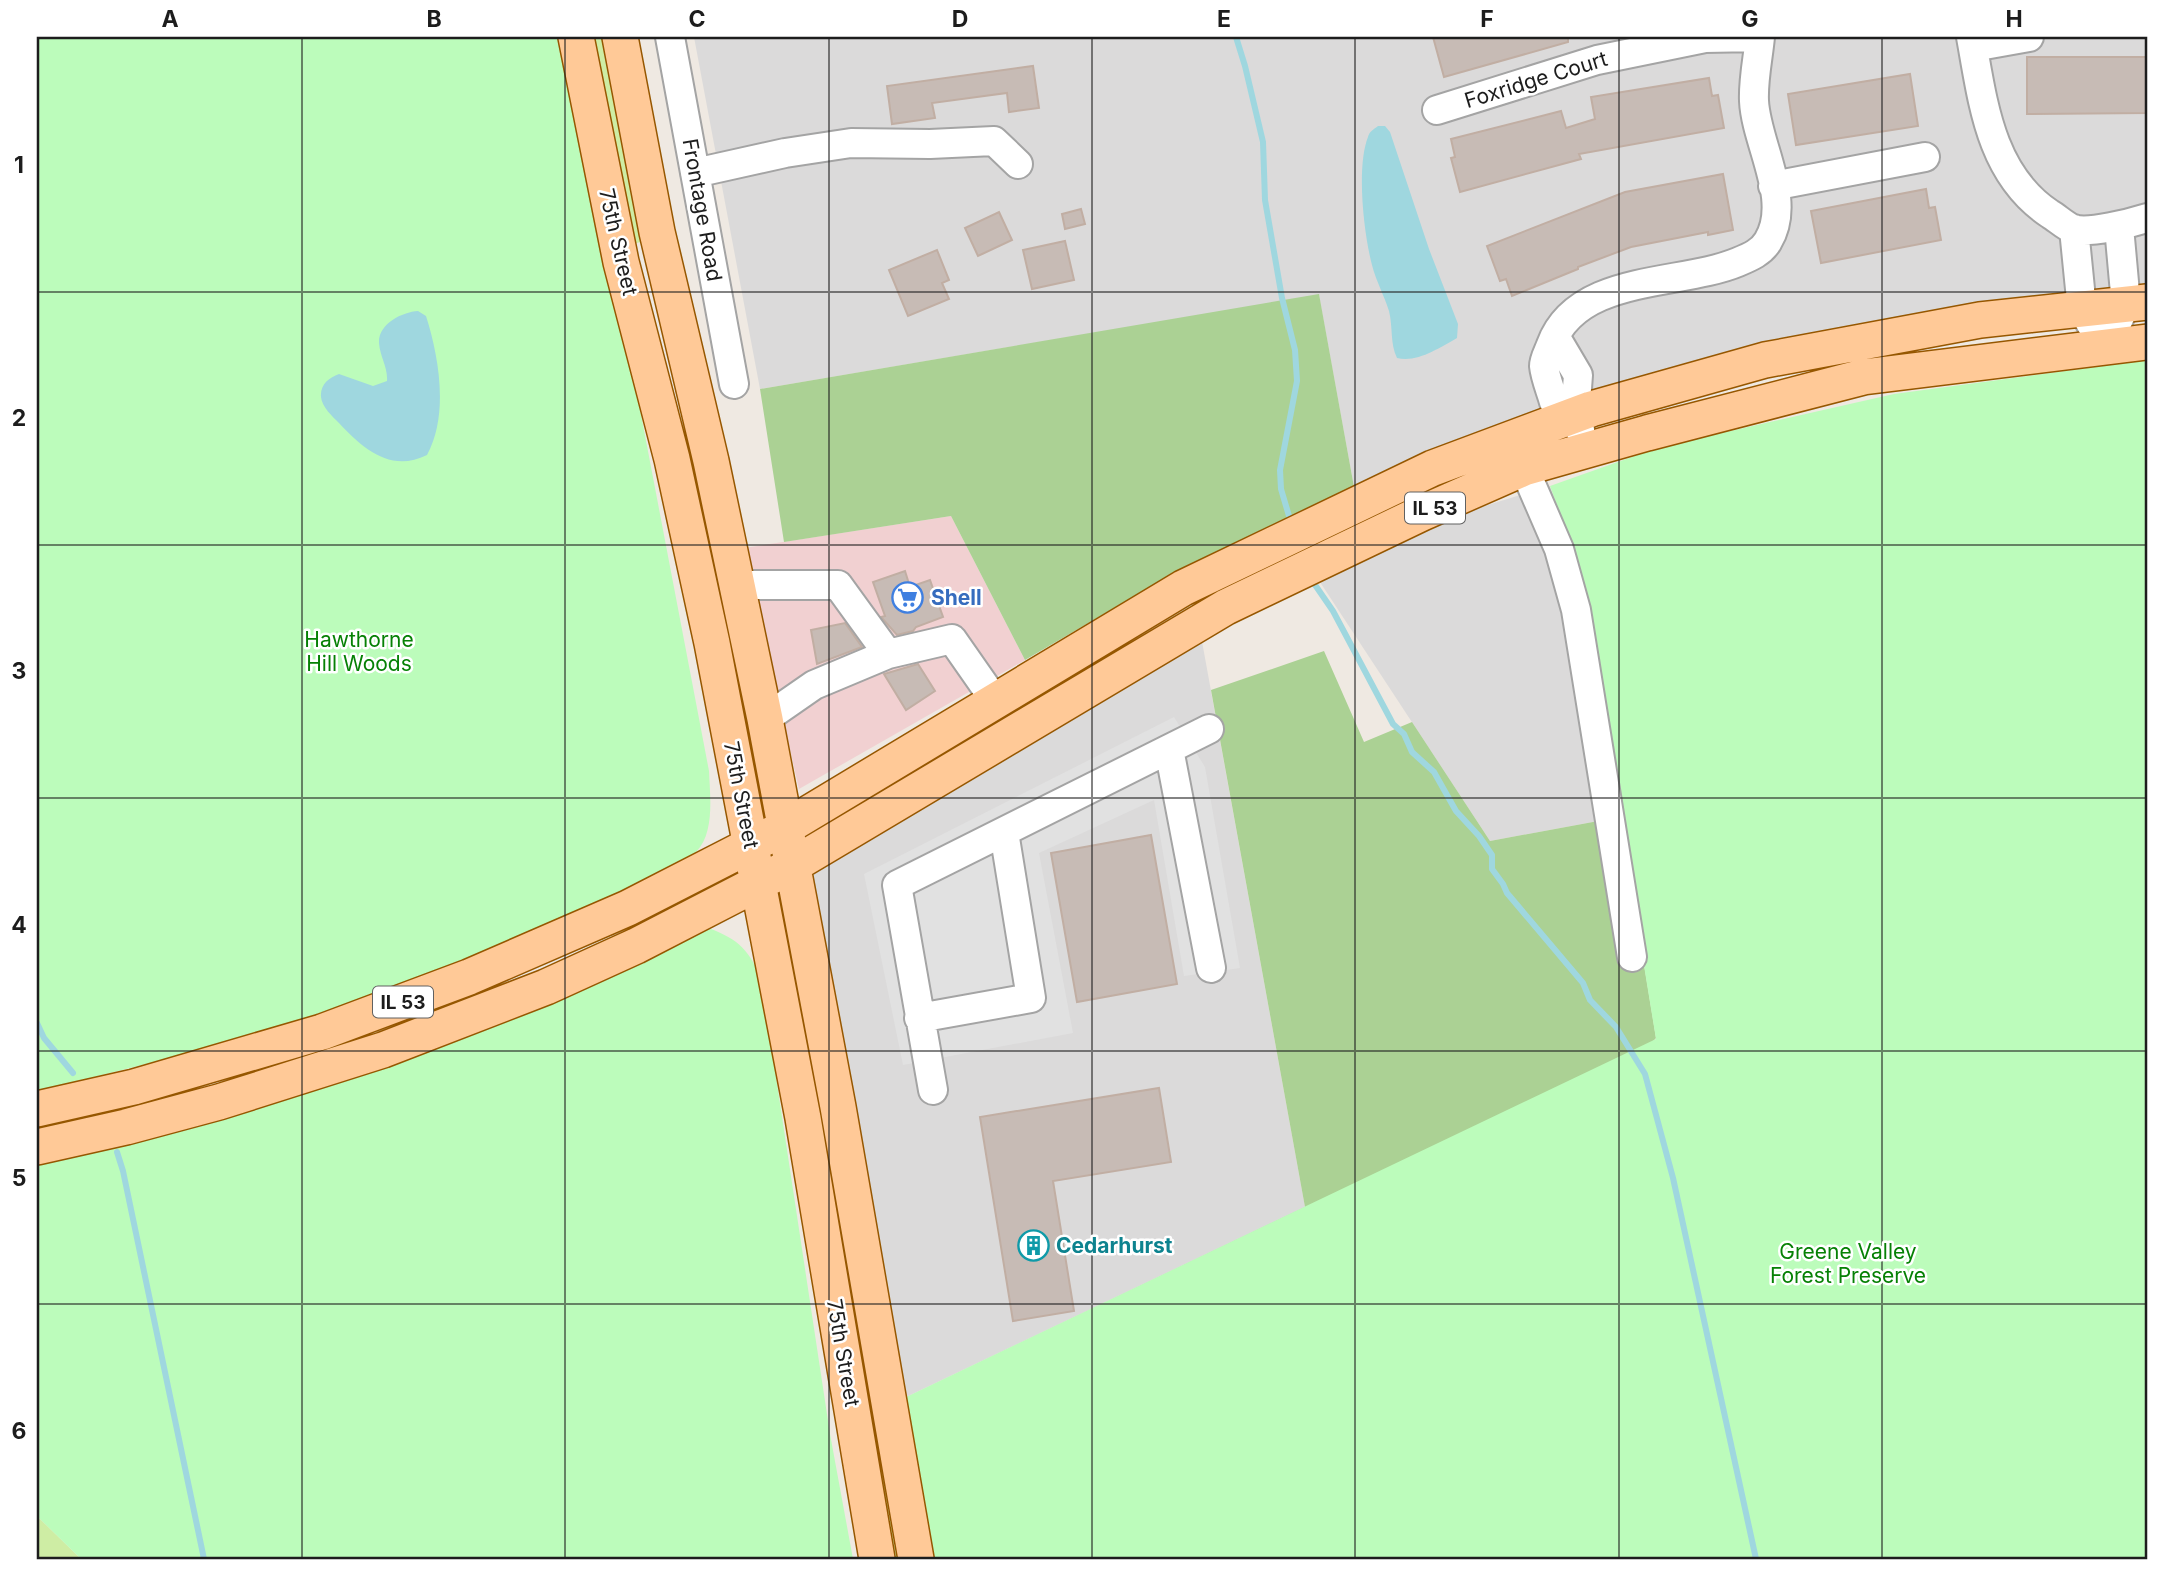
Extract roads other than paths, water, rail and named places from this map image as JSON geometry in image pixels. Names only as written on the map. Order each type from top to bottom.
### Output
[{"type":"main road","name":"75th Street","points":[[576,37],[621,262],[669,446],[703,599],[803,1118],[877,1559]]},
{"type":"main road","name":"75th Street","points":[[620,37],[657,232],[738,585],[765,719],[838,1107],[916,1559]]},
{"type":"main road","name":"IL 53","points":[[37,1109],[134,1087],[322,1031],[469,977],[628,908],[786,827],[1183,588],[1433,468],[1575,415],[1686,380],[1765,360],[1980,320],[2137,303]]},
{"type":"main road","name":"IL 53","points":[[37,1147],[219,1102],[383,1050],[546,987],[636,946],[793,865],[1226,607],[1422,513],[1524,468],[1863,377],[2147,342]]},
{"type":"street","name":"Frontage Road","points":[[670,37],[734,384]]},
{"type":"street","name":"Foxridge Court","points":[[1437,110],[1597,60],[1705,38],[1759,37],[1754,102],[1773,186],[1777,221],[1768,243],[1753,256],[1726,268],[1626,287],[1588,302],[1564,322],[1555,336],[1578,375],[1575,415]]},
{"type":"street","points":[[2029,37],[1972,42],[1991,131],[2006,169],[2030,200],[2074,229],[2119,227],[2147,218]]},
{"type":"street","points":[[695,173],[785,153],[851,143],[930,144],[994,141],[1017,164]]},
{"type":"street","points":[[1773,186],[1925,157]]},
{"type":"street","points":[[2074,229],[2082,309],[2105,348],[2137,303],[2119,227]]},
{"type":"street","points":[[1575,415],[1587,450]]},
{"type":"street","points":[[1524,468],[1559,549],[1576,610],[1632,957]]},
{"type":"street","points":[[738,585],[838,585],[888,653]]},
{"type":"street","points":[[765,719],[814,685],[888,653],[952,639],[996,702]]},
{"type":"street","points":[[933,1090],[898,885],[1209,729]]},
{"type":"street","points":[[1169,749],[1211,968]]},
{"type":"street","points":[[919,1018],[1031,998],[1004,832]]},
{"type":"water","points":[[1378,126],[1385,126],[1390,132],[1429,249],[1458,324],[1457,338],[1428,354],[1405,359],[1397,358],[1395,353],[1389,311],[1374,271],[1366,237],[1362,165],[1369,135]]},
{"type":"water","points":[[418,311],[426,316],[435,349],[440,386],[438,422],[427,455],[414,460],[390,460],[378,456],[348,433],[325,408],[321,392],[326,382],[339,374],[373,386],[387,381],[379,343],[382,330],[392,320]]},
{"type":"waterway","points":[[1236,37],[1263,142],[1265,200],[1282,298],[1295,350],[1297,381],[1280,470],[1281,489],[1289,516]]},
{"type":"waterway","points":[[1311,579],[1333,611],[1393,724],[1404,734],[1412,752],[1434,772],[1456,811],[1492,855],[1492,869],[1507,893],[1583,983],[1590,1000],[1616,1027],[1645,1074],[1673,1178],[1756,1559]]},
{"type":"waterway","points":[[37,1023],[44,1038],[73,1073]]},
{"type":"waterway","points":[[117,1152],[204,1559]]},
{"type":"place","name":"Shell","points":[[908,598]]},
{"type":"place","name":"Cedarhurst","points":[[1033,1246]]},
{"type":"park label","name":"Hawthorne Hill Woods","points":[[359,652]]},
{"type":"park label","name":"Greene Valley Forest Preserve","points":[[1848,1264]]}]
